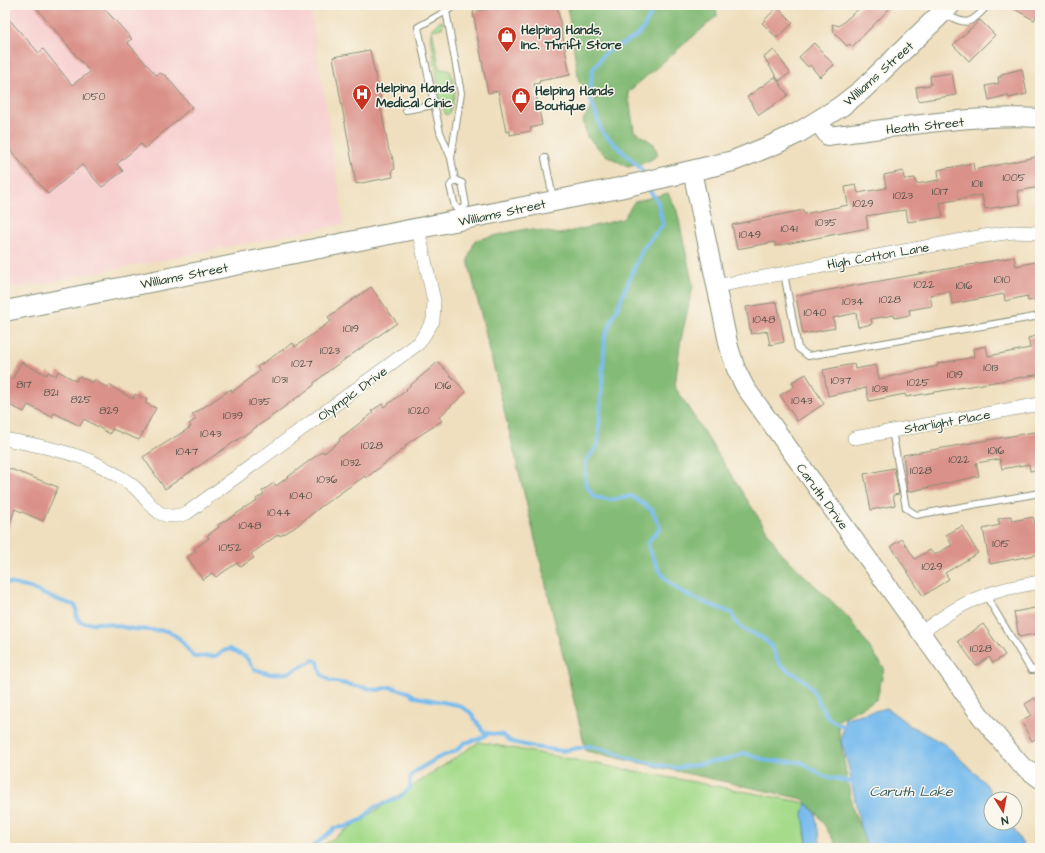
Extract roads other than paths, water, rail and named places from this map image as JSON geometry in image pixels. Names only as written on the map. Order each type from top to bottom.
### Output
[{"type":"main road","name":"Williams Street","points":[[5,311],[418,229],[462,214],[553,201],[619,188],[733,161],[768,147],[818,122],[862,90],[946,9]]},
{"type":"street","name":"Heath Street","points":[[818,122],[828,136],[1018,116],[1040,118]]},
{"type":"street","name":"Caruth Drive","points":[[692,171],[729,347],[736,369],[745,387],[1000,741],[1020,764],[1040,780]]},
{"type":"street","name":"Olympic Drive","points":[[5,439],[54,450],[90,461],[133,486],[156,512],[165,516],[176,517],[187,513],[419,343],[433,322],[434,301],[418,229]]},
{"type":"street","name":"High Cotton Lane","points":[[716,286],[784,272],[984,236],[1013,232],[1040,233]]},
{"type":"street","name":"Starlight Place","points":[[854,438],[1040,404]]},
{"type":"street","points":[[921,633],[963,604],[985,594],[1006,588],[1040,582]]},
{"type":"lane","points":[[455,180],[450,158],[440,132],[418,27],[457,5]]},
{"type":"lane","points":[[946,9],[960,23],[969,22],[988,5]]},
{"type":"lane","points":[[446,11],[461,93],[450,158]]},
{"type":"lane","points":[[406,110],[434,105]]},
{"type":"lane","points":[[544,158],[553,201]]},
{"type":"lane","points":[[455,180],[462,183],[466,205],[462,214],[455,207],[450,186],[455,180]]},
{"type":"lane","points":[[784,272],[798,348],[808,356],[1040,316]]},
{"type":"lane","points":[[892,431],[906,508],[916,515],[1040,493]]},
{"type":"lane","points":[[985,594],[1031,670],[1040,669]]},
{"type":"water","name":"Caruth Lake","points":[[887,708],[909,725],[946,745],[986,784],[990,791],[983,791],[983,831],[1015,831],[1025,848],[868,848],[861,830],[848,765],[841,741],[845,718]]},
{"type":"water","points":[[806,803],[815,813],[821,848],[808,848],[803,814]]},
{"type":"waterway","points":[[644,177],[643,171],[602,132],[590,97],[592,71],[603,55],[638,35],[656,5]]},
{"type":"waterway","points":[[647,187],[658,202],[663,225],[643,248],[605,336],[598,445],[586,461],[585,483],[594,497],[611,500],[631,496],[652,510],[660,527],[650,540],[648,547],[660,572],[668,582],[687,595],[733,614],[735,621],[744,629],[767,641],[781,665],[803,679],[809,685],[827,716],[839,724],[849,728]]},
{"type":"waterway","points":[[5,582],[30,588],[55,599],[74,605],[76,607],[77,618],[82,623],[103,623],[133,629],[168,631],[179,638],[194,657],[216,656],[230,649],[246,657],[254,669],[270,674],[288,673],[314,660],[318,662],[321,674],[330,681],[377,690],[390,687],[408,692],[416,697],[458,705],[470,712],[483,731],[486,733],[502,735],[512,742],[562,751],[589,746],[607,750],[631,759],[676,768],[729,759],[744,753],[768,761],[801,762],[823,776],[852,782],[853,785]]},
{"type":"waterway","points":[[311,848],[335,828],[345,827],[363,819],[373,808],[400,797],[410,788],[410,778],[414,772],[438,758],[456,751],[464,743],[479,739],[488,734]]},
{"type":"place","name":"Helping Hands, Inc. Thrift Store","points":[[507,53]]},
{"type":"place","name":"Helping Hands Medical Cinic","points":[[362,111]]},
{"type":"place","name":"Helping Hands Boutique","points":[[521,114]]}]
